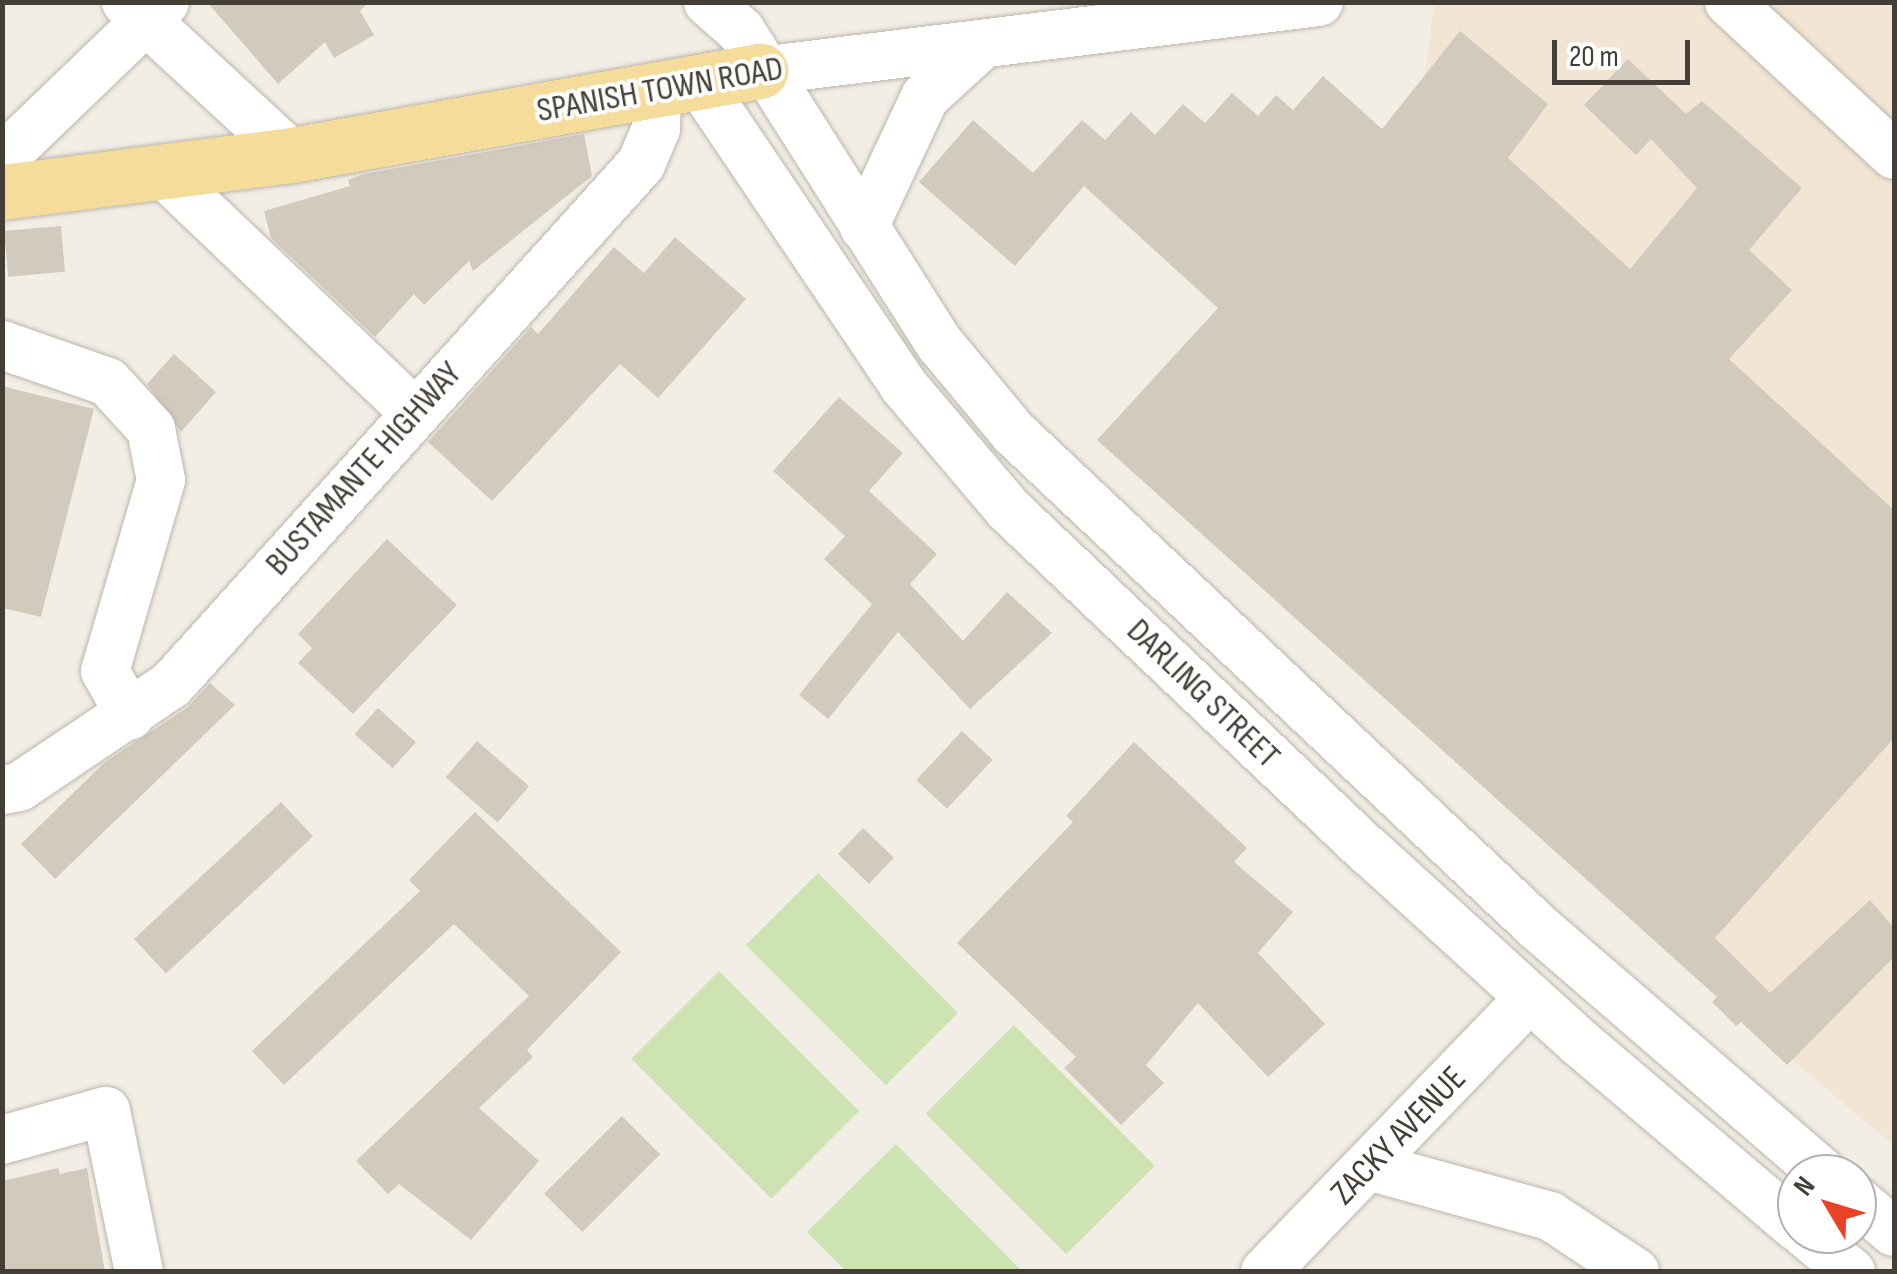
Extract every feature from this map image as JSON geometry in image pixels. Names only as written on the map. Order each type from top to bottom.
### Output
[{"type":"main road","name":"SPANISH TOWN ROAD","points":[[2,192],[292,155],[761,71]]},
{"type":"street","name":"DARLING STREET","points":[[708,2],[740,31],[761,71],[940,344],[1049,470],[1539,928],[1801,1154]]},
{"type":"street","points":[[1729,2],[1894,155]]},
{"type":"street","name":"SPANISH TOWN ROAD","points":[[761,71],[1297,5]]},
{"type":"street","points":[[2,159],[146,9],[292,155]]},
{"type":"street","points":[[864,227],[924,97],[982,44]]},
{"type":"street","name":"DARLING STREET","points":[[678,85],[952,446],[1009,510],[1530,998],[1777,1210]]},
{"type":"street","name":"BUSTAMANTE HIGHWAY","points":[[2,790],[19,787],[172,684],[640,164],[678,85]]},
{"type":"street","points":[[163,173],[414,412]]},
{"type":"street","points":[[2,346],[108,382],[151,429],[161,480],[105,671],[130,715]]},
{"type":"street","name":"ZACKY AVENUE","points":[[1264,1272],[1372,1168],[1530,998]]},
{"type":"street","points":[[2,1140],[106,1111],[139,1272]]},
{"type":"street","points":[[1372,1168],[1550,1216],[1636,1272]]},
{"type":"street","points":[[1830,1254],[1851,1272]]},
{"type":"shaded area","points":[[1434,3],[1894,3],[1894,510],[1424,82]]},
{"type":"shaded area","points":[[1894,738],[1894,1146],[1686,970]]},
{"type":"green space","points":[[818,873],[958,1013],[886,1085],[746,945]]},
{"type":"green space","points":[[719,971],[859,1111],[771,1199],[631,1059]]},
{"type":"green space","points":[[1014,1025],[1155,1166],[1066,1254],[926,1113]]},
{"type":"green space","points":[[896,1144],[1022,1271],[846,1271],[807,1232]]},
{"type":"building","points":[[207,2],[369,2],[360,11],[374,35],[334,58],[325,42],[278,84]]},
{"type":"building","points":[[1460,31],[1548,104],[1508,158],[1630,269],[1697,188],[1651,139],[1636,155],[1584,105],[1628,59],[1686,114],[1702,101],[1802,188],[1749,250],[1792,290],[1729,359],[1894,510],[1894,738],[1715,938],[1770,993],[1870,900],[1894,928],[1894,957],[1787,1065],[1741,1022],[1736,1026],[1712,1002],[1717,997],[1097,440],[1218,308],[1084,186],[1015,266],[919,182],[973,120],[1033,173],[1082,120],[1105,140],[1131,112],[1155,135],[1183,104],[1205,123],[1232,93],[1258,116],[1276,95],[1293,110],[1323,76],[1382,129]]},
{"type":"building","points":[[584,134],[592,176],[473,271],[469,261],[424,305],[414,294],[375,337],[271,238],[264,211],[350,186],[348,180],[364,174]]},
{"type":"building","points":[[61,226],[65,272],[8,277],[4,231]]},
{"type":"building","points":[[675,237],[746,299],[658,398],[620,364],[492,501],[428,442],[531,327],[538,334],[614,247],[644,273]]},
{"type":"building","points":[[174,354],[216,392],[181,432],[147,384]]},
{"type":"building","points":[[2,386],[94,409],[41,617],[2,608]]},
{"type":"building","points":[[839,397],[903,453],[869,491],[937,554],[910,584],[963,641],[1007,592],[1052,633],[970,709],[898,632],[828,719],[799,695],[872,604],[824,559],[845,536],[773,471]]},
{"type":"building","points":[[387,539],[457,605],[353,714],[298,663],[312,648],[298,634]]},
{"type":"building","points":[[210,683],[235,705],[55,879],[21,844],[105,762],[188,707]]},
{"type":"building","points":[[378,708],[416,742],[392,768],[355,734]]},
{"type":"building","points":[[962,731],[993,760],[947,809],[916,780]]},
{"type":"building","points":[[477,741],[529,786],[498,822],[446,777]]},
{"type":"building","points":[[1134,742],[1247,848],[1234,862],[1293,912],[1258,953],[1325,1024],[1268,1077],[1198,1003],[1146,1065],[1164,1083],[1121,1125],[1064,1068],[1076,1057],[957,943],[1073,822],[1066,816]]},
{"type":"building","points":[[281,802],[313,836],[166,973],[134,939]]},
{"type":"building","points":[[475,812],[621,952],[527,1050],[533,1057],[479,1108],[539,1161],[471,1240],[399,1184],[388,1194],[356,1161],[529,996],[454,924],[284,1085],[252,1051],[420,891],[409,880]]},
{"type":"building","points":[[863,828],[894,858],[869,884],[838,854]]},
{"type":"building","points":[[622,1116],[660,1154],[582,1232],[544,1194]]},
{"type":"building","points":[[58,1168],[60,1174],[87,1168],[105,1272],[2,1272],[2,1181]]}]
